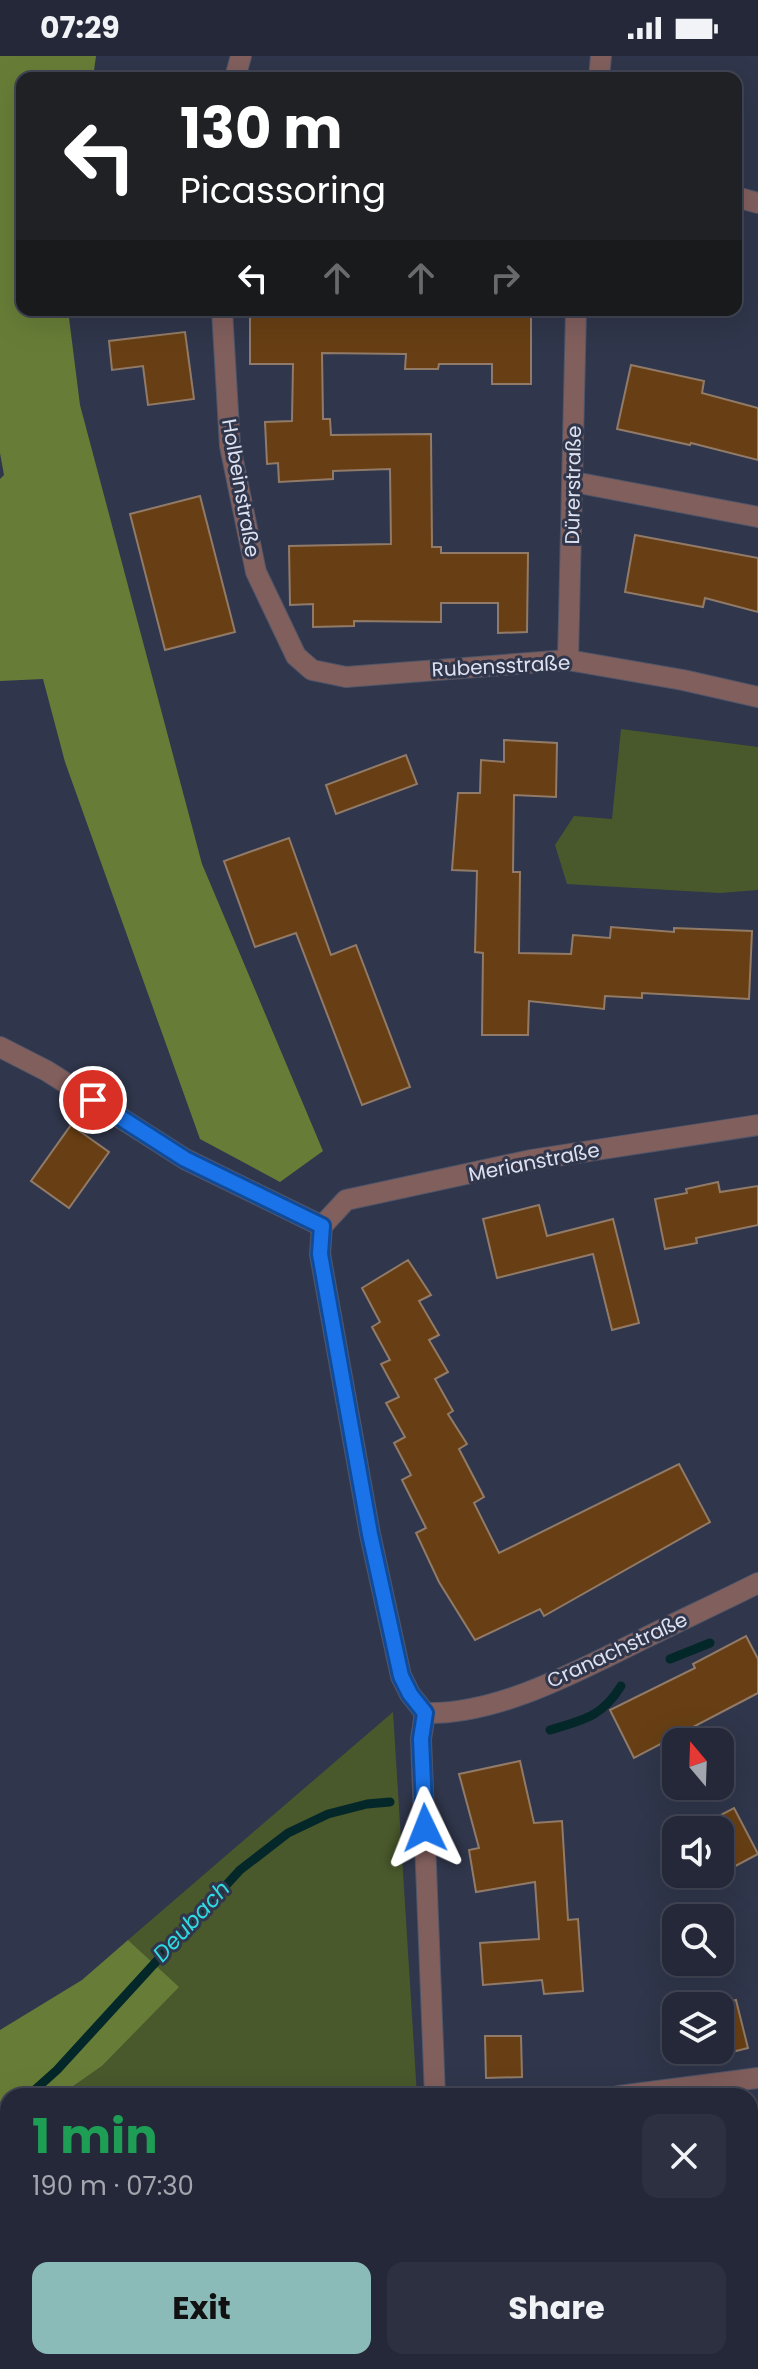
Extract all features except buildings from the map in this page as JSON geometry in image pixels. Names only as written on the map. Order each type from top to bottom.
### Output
[{"type":"street","name":"Holbeinstraße","points":[[222,316],[230,446],[256,572],[296,656]]},
{"type":"street","name":"Dürerstraße","points":[[568,660],[576,316]]},
{"type":"street","points":[[574,482],[758,517]]},
{"type":"street","name":"Rubensstraße","points":[[296,656],[312,670],[346,677],[568,660],[758,697]]},
{"type":"street","points":[[0,1047],[47,1071],[185,1159],[322,1226],[320,1254],[370,1534],[401,1676],[425,1713],[421,1739],[435,2088]]},
{"type":"street","name":"Merianstraße","points":[[322,1226],[346,1200],[531,1160],[758,1125]]},
{"type":"street","name":"Cranachstraße","points":[[425,1713],[451,1714],[568,1676],[758,1583]]},
{"type":"street","points":[[681,2088],[758,2078]]},
{"type":"green space","points":[[0,56],[96,56],[94,72],[16,72],[16,316],[69,316],[80,405],[202,864],[323,1151],[280,1182],[200,1139],[65,762],[43,679],[0,681],[0,479],[4,475],[0,453]]},
{"type":"green space","points":[[621,729],[758,747],[758,890],[720,893],[567,884],[555,845],[574,816],[612,819]]},
{"type":"green space","points":[[393,1712],[416,2088],[70,2088],[102,2066],[178,1987],[128,1940]]},
{"type":"green space","points":[[128,1940],[179,1987],[102,2066],[70,2088],[0,2088],[0,2030],[82,1980]]},
{"type":"waterway","name":"Deubach","points":[[670,1659],[710,1643]]},
{"type":"waterway","name":"Deubach","points":[[550,1730],[599,1711],[621,1686]]},
{"type":"waterway","name":"Deubach","points":[[37,2088],[57,2070],[240,1870],[288,1833],[328,1814],[367,1804],[390,1802]]},
{"type":"route","points":[[93,1100],[185,1159],[322,1226],[320,1254],[370,1534],[401,1676],[425,1713],[421,1739],[425,1828]]}]
